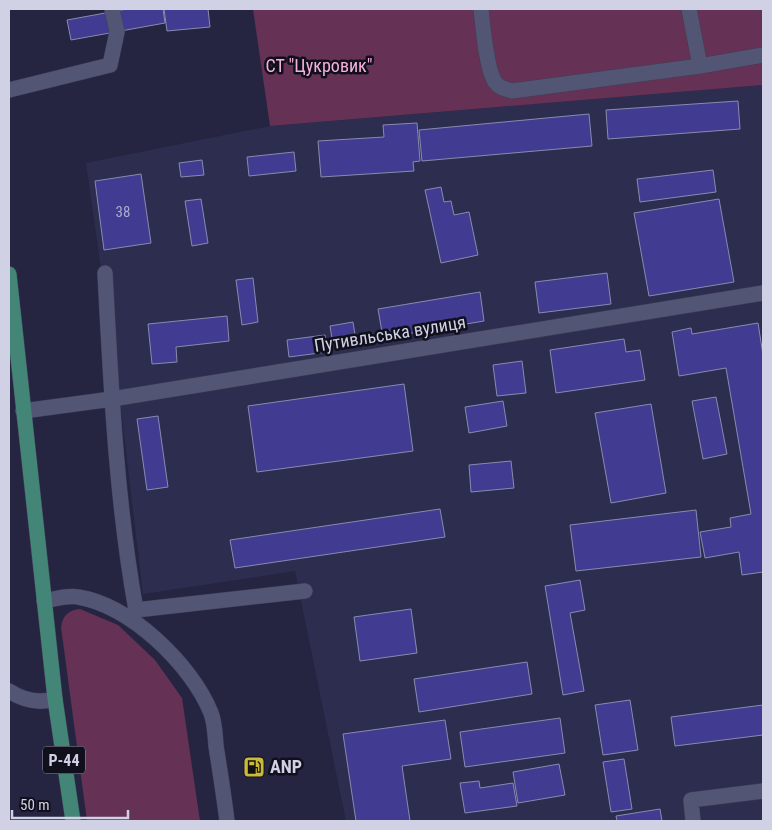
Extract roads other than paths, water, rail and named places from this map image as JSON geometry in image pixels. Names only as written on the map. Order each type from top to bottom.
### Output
[{"type":"main road","name":"Р-44","points":[[9,274],[55,699],[73,821]]},
{"type":"street","points":[[9,90],[110,65],[117,32],[112,9]]},
{"type":"street","points":[[481,9],[487,56],[494,82],[501,88],[512,91],[700,66],[763,55]]},
{"type":"street","points":[[689,9],[700,66]]},
{"type":"street","points":[[105,273],[112,399],[134,615],[183,668],[202,693],[212,715],[227,821]]},
{"type":"street","name":"Путивльська вулиця","points":[[23,411],[112,399],[763,293]]},
{"type":"street","points":[[44,601],[77,596],[125,615],[134,615],[306,591]]},
{"type":"street","points":[[9,691],[20,698],[44,702],[55,699]]},
{"type":"street","points":[[693,821],[691,800],[763,791]]},
{"type":"place","name":"ANP","points":[[254,767]]},
{"type":"park label","name":"СТ \"Цукровик\"","points":[[319,66]]}]
